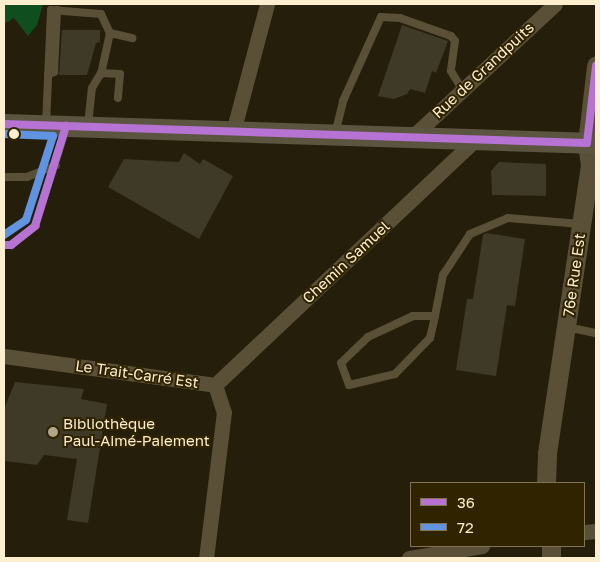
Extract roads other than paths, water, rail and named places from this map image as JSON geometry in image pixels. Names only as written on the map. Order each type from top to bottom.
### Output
[{"type":"main road","points":[[4,124],[592,143]]},
{"type":"street","points":[[233,132],[267,4]]},
{"type":"street","name":"Rue de Grandpuits","points":[[412,137],[555,4]]},
{"type":"street","name":"76e Rue Est","points":[[546,482],[547,453],[590,165],[596,66]]},
{"type":"street","name":"Chemin Samuel","points":[[215,385],[476,139]]},
{"type":"street","name":"Le Trait-Carré Est","points":[[4,356],[215,385],[224,412],[206,558]]},
{"type":"street","points":[[409,558],[476,547]]},
{"type":"lane","points":[[4,245],[11,245],[36,226],[56,166],[56,126],[48,75],[52,10],[101,14],[110,33],[101,74],[92,88],[88,127]]},
{"type":"lane","points":[[334,135],[343,101],[381,17],[400,18],[451,36],[455,40],[451,71],[462,89]]},
{"type":"lane","points":[[110,33],[132,38]]},
{"type":"lane","points":[[101,74],[120,74],[118,98]]},
{"type":"lane","points":[[4,177],[27,177],[56,166]]},
{"type":"lane","points":[[435,316],[412,316],[368,337],[341,363],[349,385],[395,374],[430,338],[435,316],[443,275],[470,234],[508,218],[581,224]]},
{"type":"lane","points":[[567,327],[596,332]]},
{"type":"place","name":"Bibliothèque Paul-Aimé-Paiement","points":[[53,432]]}]
